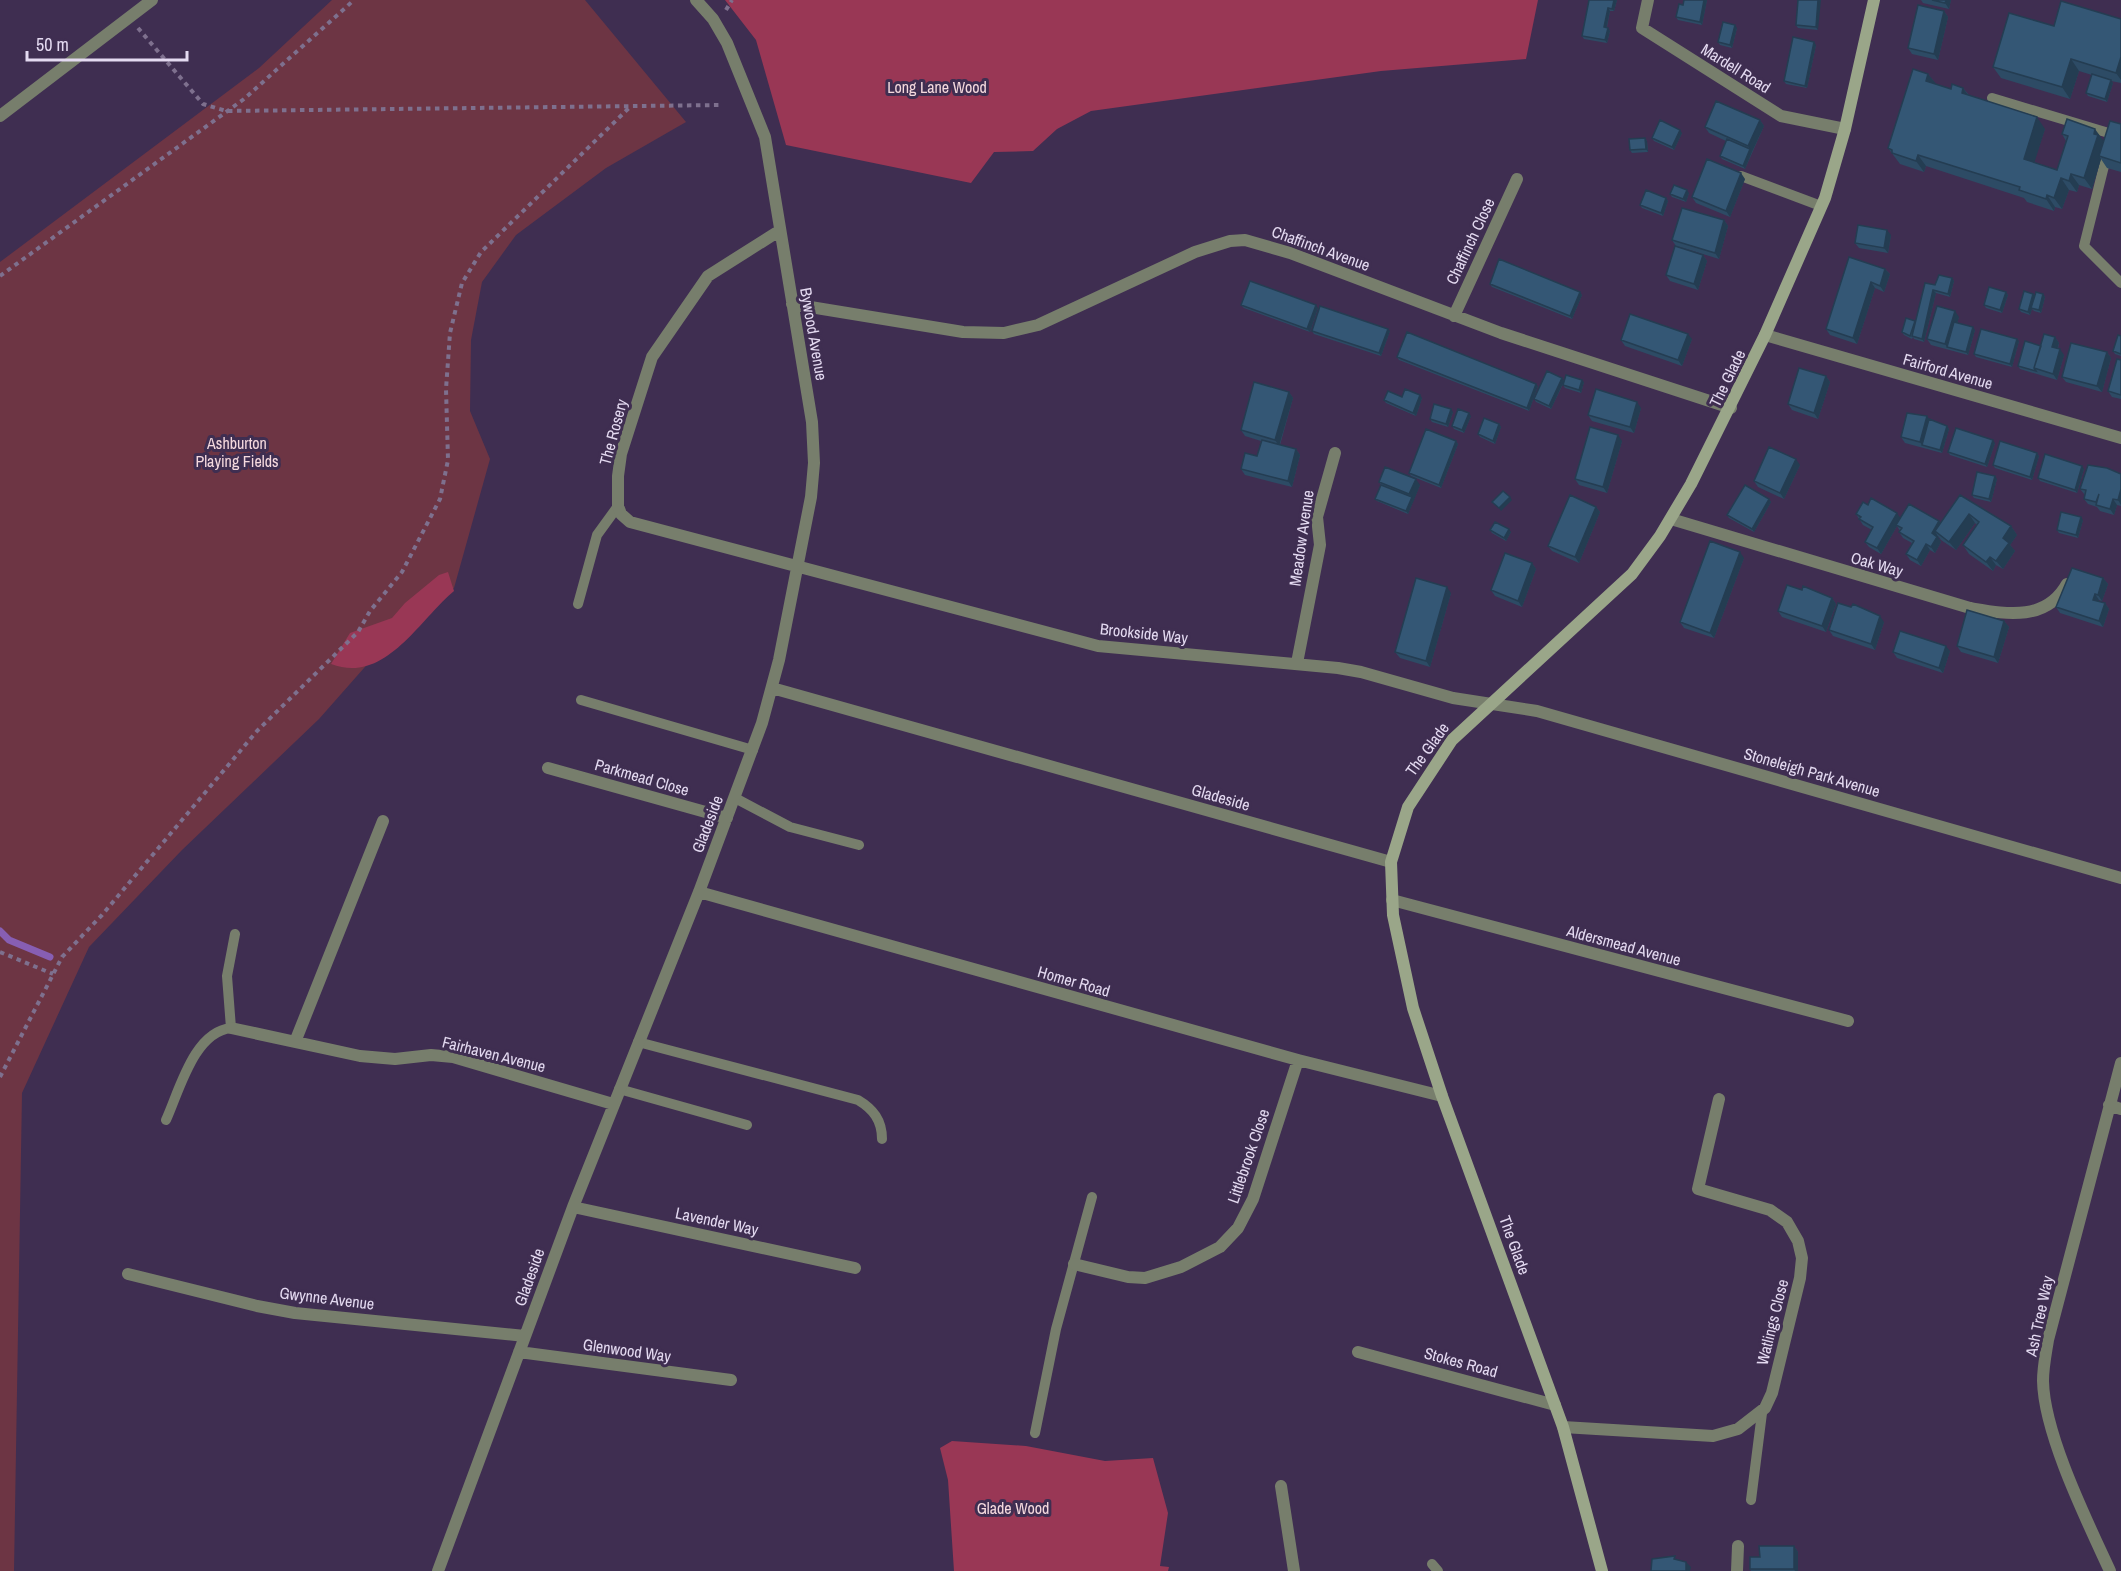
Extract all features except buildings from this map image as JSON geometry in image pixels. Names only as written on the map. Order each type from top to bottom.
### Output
[{"type":"street","points":[[0,116],[152,0]]},
{"type":"street","name":"Bywood Avenue","points":[[696,0],[713,19],[727,43],[757,112],[765,137],[814,443],[813,485],[772,688]]},
{"type":"street","name":"Mardell Road","points":[[1648,0],[1642,28],[1781,116],[1845,129]]},
{"type":"street","name":"The Glade","points":[[1602,1571],[1563,1428],[1442,1096],[1405,978],[1392,900],[1391,862],[1406,814],[1430,771],[1462,729],[1626,581],[1645,558],[1671,519],[1731,408],[1821,206],[1845,129],[1874,0]]},
{"type":"street","name":"Chaffinch Close","points":[[1454,316],[1517,179]]},
{"type":"street","name":"The Rosery","points":[[618,506],[621,454],[652,357],[708,276],[779,231]]},
{"type":"street","name":"Chaffinch Avenue","points":[[792,304],[971,333],[1004,333],[1050,320],[1196,252],[1245,240],[1274,247],[1548,350],[1731,408]]},
{"type":"street","name":"Fairford Avenue","points":[[1765,335],[2121,438]]},
{"type":"street","name":"Meadow Avenue","points":[[1297,663],[1320,545],[1317,517],[1335,453]]},
{"type":"street","points":[[618,506],[621,514],[630,522],[798,567]]},
{"type":"street","name":"Oak Way","points":[[1671,519],[1970,608],[2014,616],[2052,602],[2067,584]]},
{"type":"street","name":"Brookside Way","points":[[798,567],[1098,646],[1150,653],[1297,663],[1361,672],[1454,698],[1492,704]]},
{"type":"street","name":"Gladeside","points":[[438,1571],[573,1207],[735,798],[772,688],[1391,862]]},
{"type":"street","name":"Stoneleigh Park Avenue","points":[[1492,704],[1537,711],[2121,878]]},
{"type":"street","name":"Parkmead Close","points":[[548,768],[727,818]]},
{"type":"street","points":[[295,1042],[383,821]]},
{"type":"street","name":"Homer Road","points":[[699,892],[1298,1060],[1442,1096]]},
{"type":"street","name":"Aldersmead Avenue","points":[[1392,900],[1848,1021]]},
{"type":"street","name":"Fairhaven Avenue","points":[[231,1028],[360,1056],[395,1059],[431,1055],[453,1057],[613,1104]]},
{"type":"street","name":"Littlebrook Close","points":[[1074,1264],[1128,1277],[1144,1278],[1181,1267],[1220,1247],[1238,1228],[1253,1199],[1298,1060]]},
{"type":"street","name":"Ash Tree Way","points":[[2110,1571],[2054,1435],[2046,1408],[2043,1381],[2048,1340],[2115,1107],[2121,1063]]},
{"type":"street","name":"Watlings Close","points":[[1719,1099],[1698,1189],[1761,1206],[1779,1215],[1793,1231],[1801,1249],[1800,1278],[1772,1394],[1762,1413]]},
{"type":"street","name":"Lavender Way","points":[[573,1207],[855,1269]]},
{"type":"street","name":"Gwynne Avenue","points":[[128,1274],[257,1306],[295,1313],[525,1336]]},
{"type":"street","name":"Glenwood Way","points":[[519,1352],[731,1380]]},
{"type":"street","name":"Stokes Road","points":[[1358,1352],[1555,1404]]},
{"type":"street","points":[[1563,1428],[1713,1436],[1738,1429],[1762,1413]]},
{"type":"street","points":[[1281,1486],[1294,1571]]},
{"type":"street","points":[[1737,1571],[1738,1546]]},
{"type":"lane","points":[[1992,98],[2112,134],[2084,246],[2121,283]]},
{"type":"lane","points":[[1741,176],[1821,206]]},
{"type":"lane","points":[[578,604],[597,535],[618,506]]},
{"type":"lane","points":[[581,700],[753,750]]},
{"type":"lane","points":[[735,798],[790,827],[859,845]]},
{"type":"lane","points":[[166,1120],[203,1042],[219,1029],[231,1028],[227,976],[235,933]]},
{"type":"lane","points":[[638,1042],[858,1100],[871,1108],[882,1131],[882,1139]]},
{"type":"lane","points":[[619,1089],[747,1125]]},
{"type":"lane","points":[[1035,1433],[1058,1320],[1092,1197]]},
{"type":"lane","points":[[1751,1500],[1762,1413]]},
{"type":"path","points":[[0,276],[226,111],[354,0]]},
{"type":"path","points":[[130,17],[203,104],[226,111],[722,105]]},
{"type":"path","points":[[0,1077],[62,957],[102,915],[257,731],[358,632],[370,611],[402,572],[440,498],[448,460],[446,390],[450,333],[462,283],[481,252],[631,106]]},
{"type":"path","points":[[0,952],[53,974]]},
{"type":"green space","name":"Ashburton Playing Fields","points":[[332,0],[585,0],[686,122],[606,168],[516,235],[482,282],[471,340],[470,411],[490,459],[454,588],[402,625],[319,719],[182,850],[89,947],[22,1093],[14,1571],[0,1571],[0,262],[259,68]]},
{"type":"green space","name":"Long Lane Wood","points":[[725,0],[1538,0],[1526,59],[1381,71],[1091,111],[1057,129],[1033,151],[994,152],[971,183],[786,145],[756,40]]},
{"type":"green space","points":[[448,572],[454,591],[400,646],[368,666],[350,668],[331,664],[350,633],[392,618],[405,603],[439,575]]},
{"type":"green space","name":"Glade Wood","points":[[952,1441],[1026,1446],[1105,1461],[1153,1458],[1168,1513],[1160,1566],[1169,1567],[1168,1571],[954,1571],[948,1480],[940,1448]]},
{"type":"waterway","points":[[0,931],[9,940],[50,957]]}]
